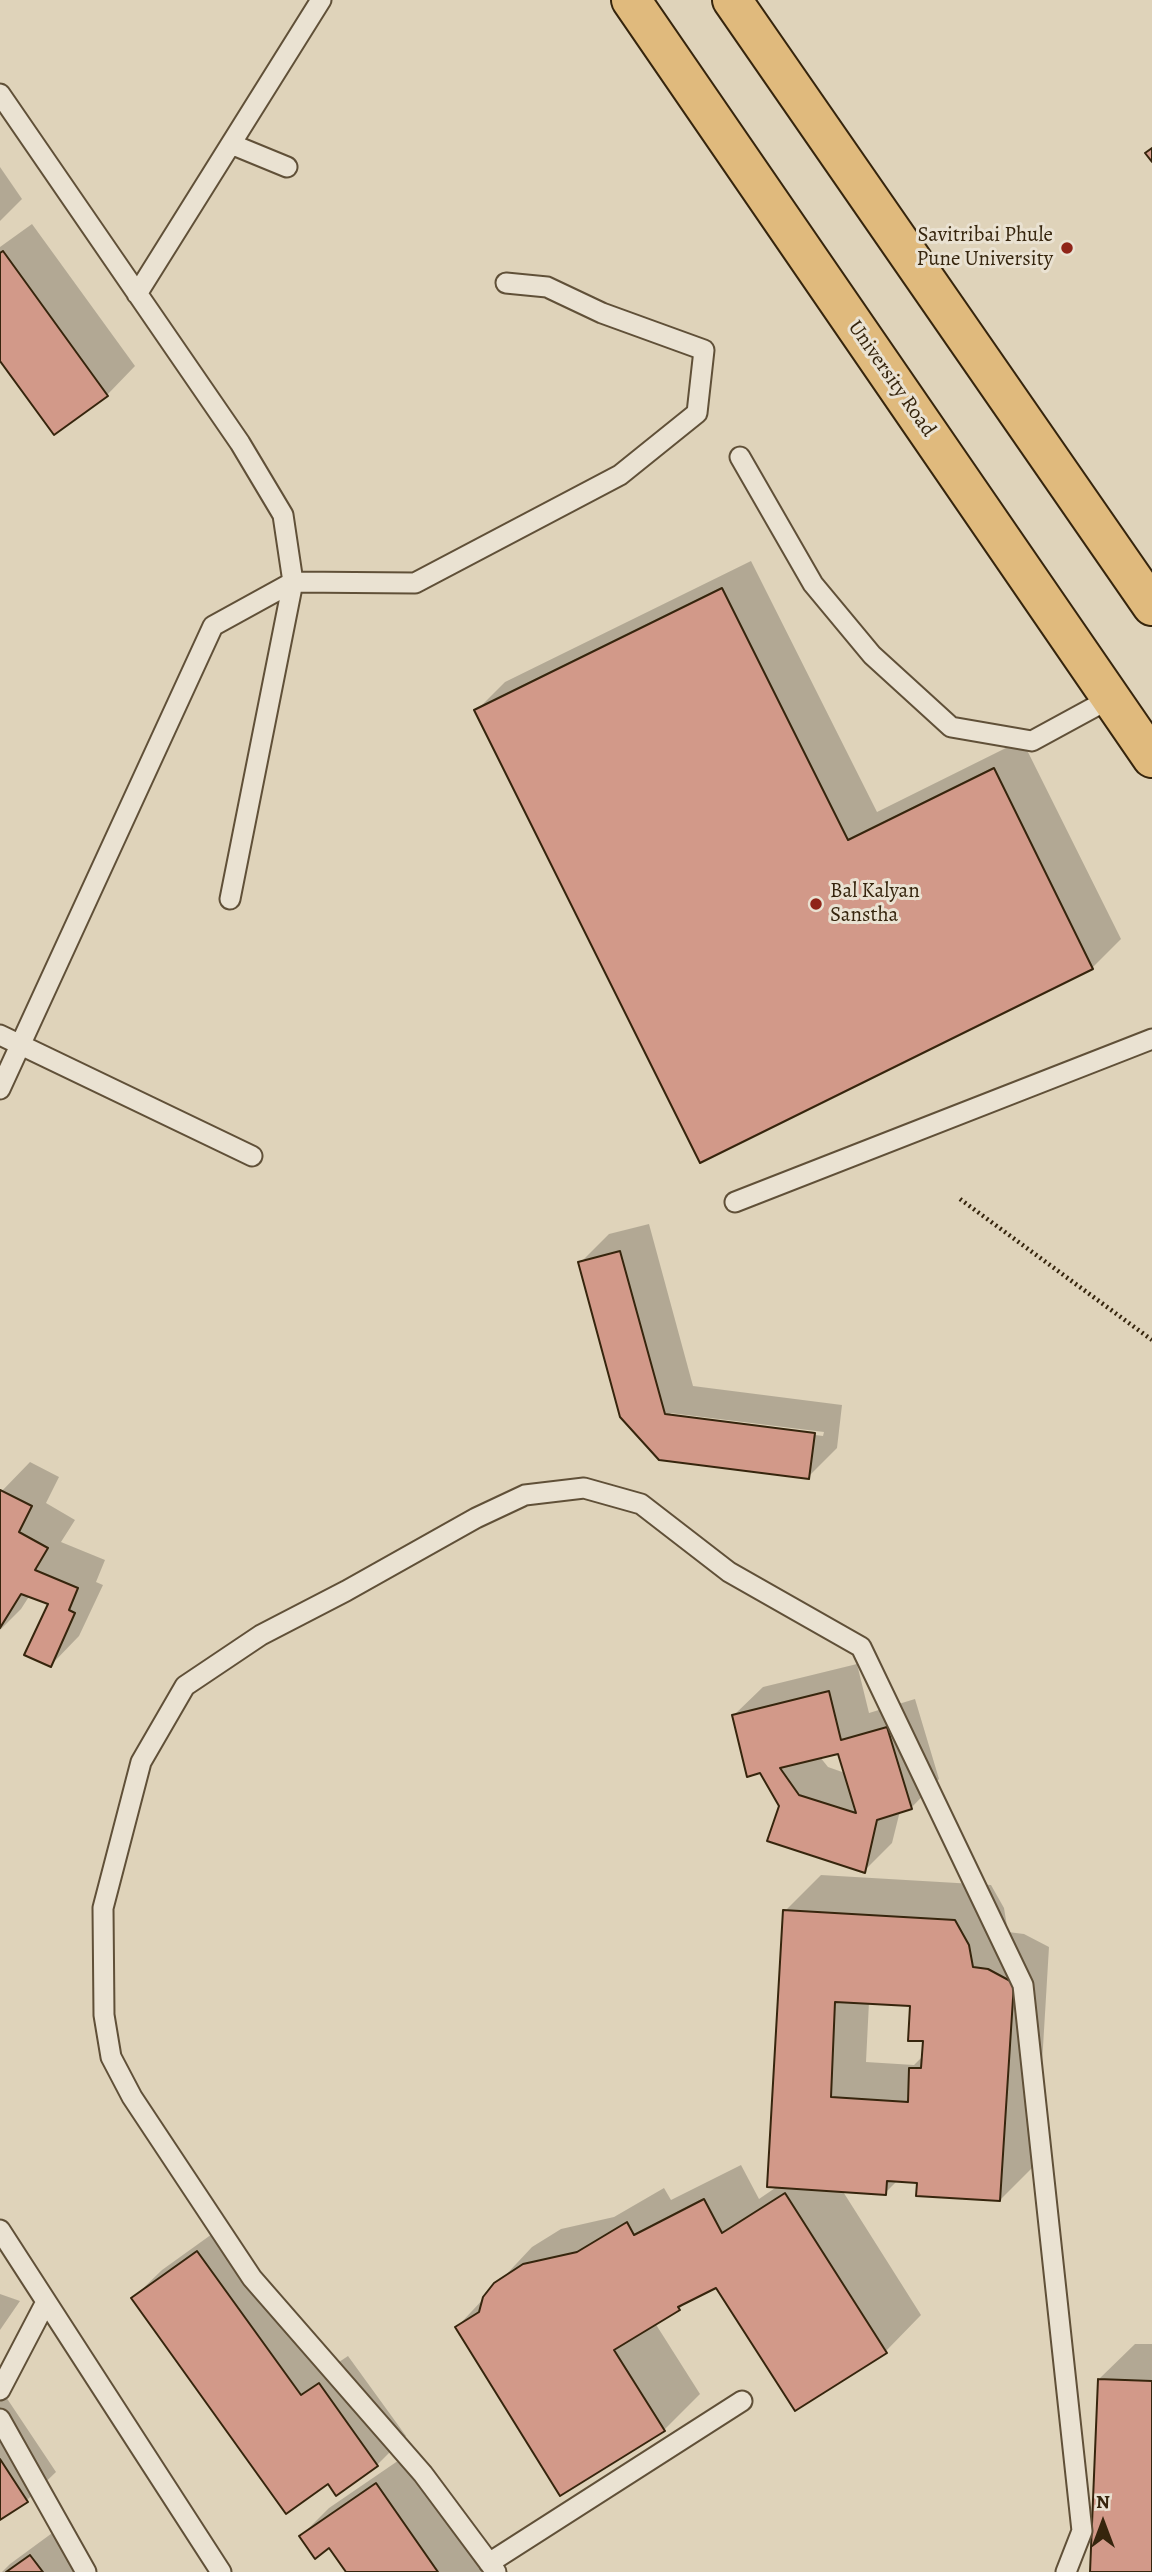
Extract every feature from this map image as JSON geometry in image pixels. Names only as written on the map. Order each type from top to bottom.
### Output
[{"type":"main road","name":"University Road","points":[[631,0],[1152,758]]},
{"type":"main road","points":[[732,0],[1152,606]]},
{"type":"lane","points":[[137,294],[321,0]]},
{"type":"lane","points":[[0,94],[240,443],[284,515],[293,582],[230,899]]},
{"type":"lane","points":[[231,144],[287,167]]},
{"type":"lane","points":[[0,1089],[213,626],[293,582],[415,583],[620,475],[697,413],[704,350],[602,313],[547,287],[506,284]]},
{"type":"lane","points":[[740,457],[813,584],[872,655],[951,727],[1032,741],[1111,698]]},
{"type":"lane","points":[[0,1035],[251,1156]]},
{"type":"lane","points":[[735,1202],[1152,1040]]},
{"type":"lane","points":[[743,2400],[493,2567],[423,2474],[252,2278],[132,2097],[111,2057],[104,2015],[103,1908],[141,1762],[185,1686],[261,1635],[357,1586],[475,1518],[525,1495],[584,1488],[641,1504],[729,1572],[861,1647],[1023,1985],[1082,2531],[1066,2572]]},
{"type":"lane","points":[[0,2230],[221,2572]]},
{"type":"lane","points":[[0,2390],[46,2302]]},
{"type":"lane","points":[[0,2419],[86,2572]]},
{"type":"path","points":[[960,1199],[1152,1340]]},
{"type":"building","points":[[1152,148],[1152,162],[1145,153]]},
{"type":"building","points":[[3,251],[108,396],[54,435],[0,361],[0,253]]},
{"type":"building","name":"Bal Kalyan Sanstha","points":[[722,588],[848,840],[994,768],[1093,969],[700,1163],[474,710]]},
{"type":"building","points":[[620,1251],[665,1414],[815,1433],[809,1479],[659,1460],[620,1417],[578,1262]]},
{"type":"building","points":[[0,1490],[32,1506],[19,1532],[48,1548],[35,1570],[78,1588],[69,1610],[75,1613],[51,1667],[24,1655],[48,1604],[21,1594],[0,1628]]},
{"type":"building","points":[[829,1691],[841,1740],[887,1727],[912,1809],[877,1820],[865,1873],[767,1841],[779,1806],[760,1773],[747,1777],[732,1715]],"holes":[[[838,1754],[856,1813],[799,1795],[780,1768]]]},
{"type":"building","points":[[783,1910],[955,1920],[969,1945],[973,1967],[988,1969],[1014,1983],[1000,2201],[916,2196],[917,2183],[887,2181],[886,2195],[767,2187]],"holes":[[[835,2002],[910,2006],[908,2041],[923,2041],[921,2068],[909,2068],[908,2102],[831,2097]]]},
{"type":"building","points":[[785,2193],[887,2353],[795,2411],[716,2288],[678,2307],[680,2310],[614,2350],[665,2431],[560,2496],[455,2327],[479,2312],[483,2297],[494,2283],[523,2264],[577,2252],[627,2222],[634,2235],[704,2199],[722,2233]]},
{"type":"building","points":[[197,2251],[301,2395],[319,2383],[378,2466],[336,2496],[328,2484],[286,2514],[131,2298]]},
{"type":"building","points":[[1098,2379],[1152,2381],[1152,2572],[1090,2572]]},
{"type":"building","points":[[0,2459],[28,2502],[0,2520]]},
{"type":"building","points":[[376,2483],[438,2572],[346,2572],[329,2548],[315,2559],[299,2536]]},
{"type":"building","points":[[30,2555],[43,2572],[6,2572]]},
{"type":"place","name":"Savitribai Phule Pune University","points":[[1067,248]]},
{"type":"place","name":"Bal Kalyan Sanstha","points":[[816,904]]}]
